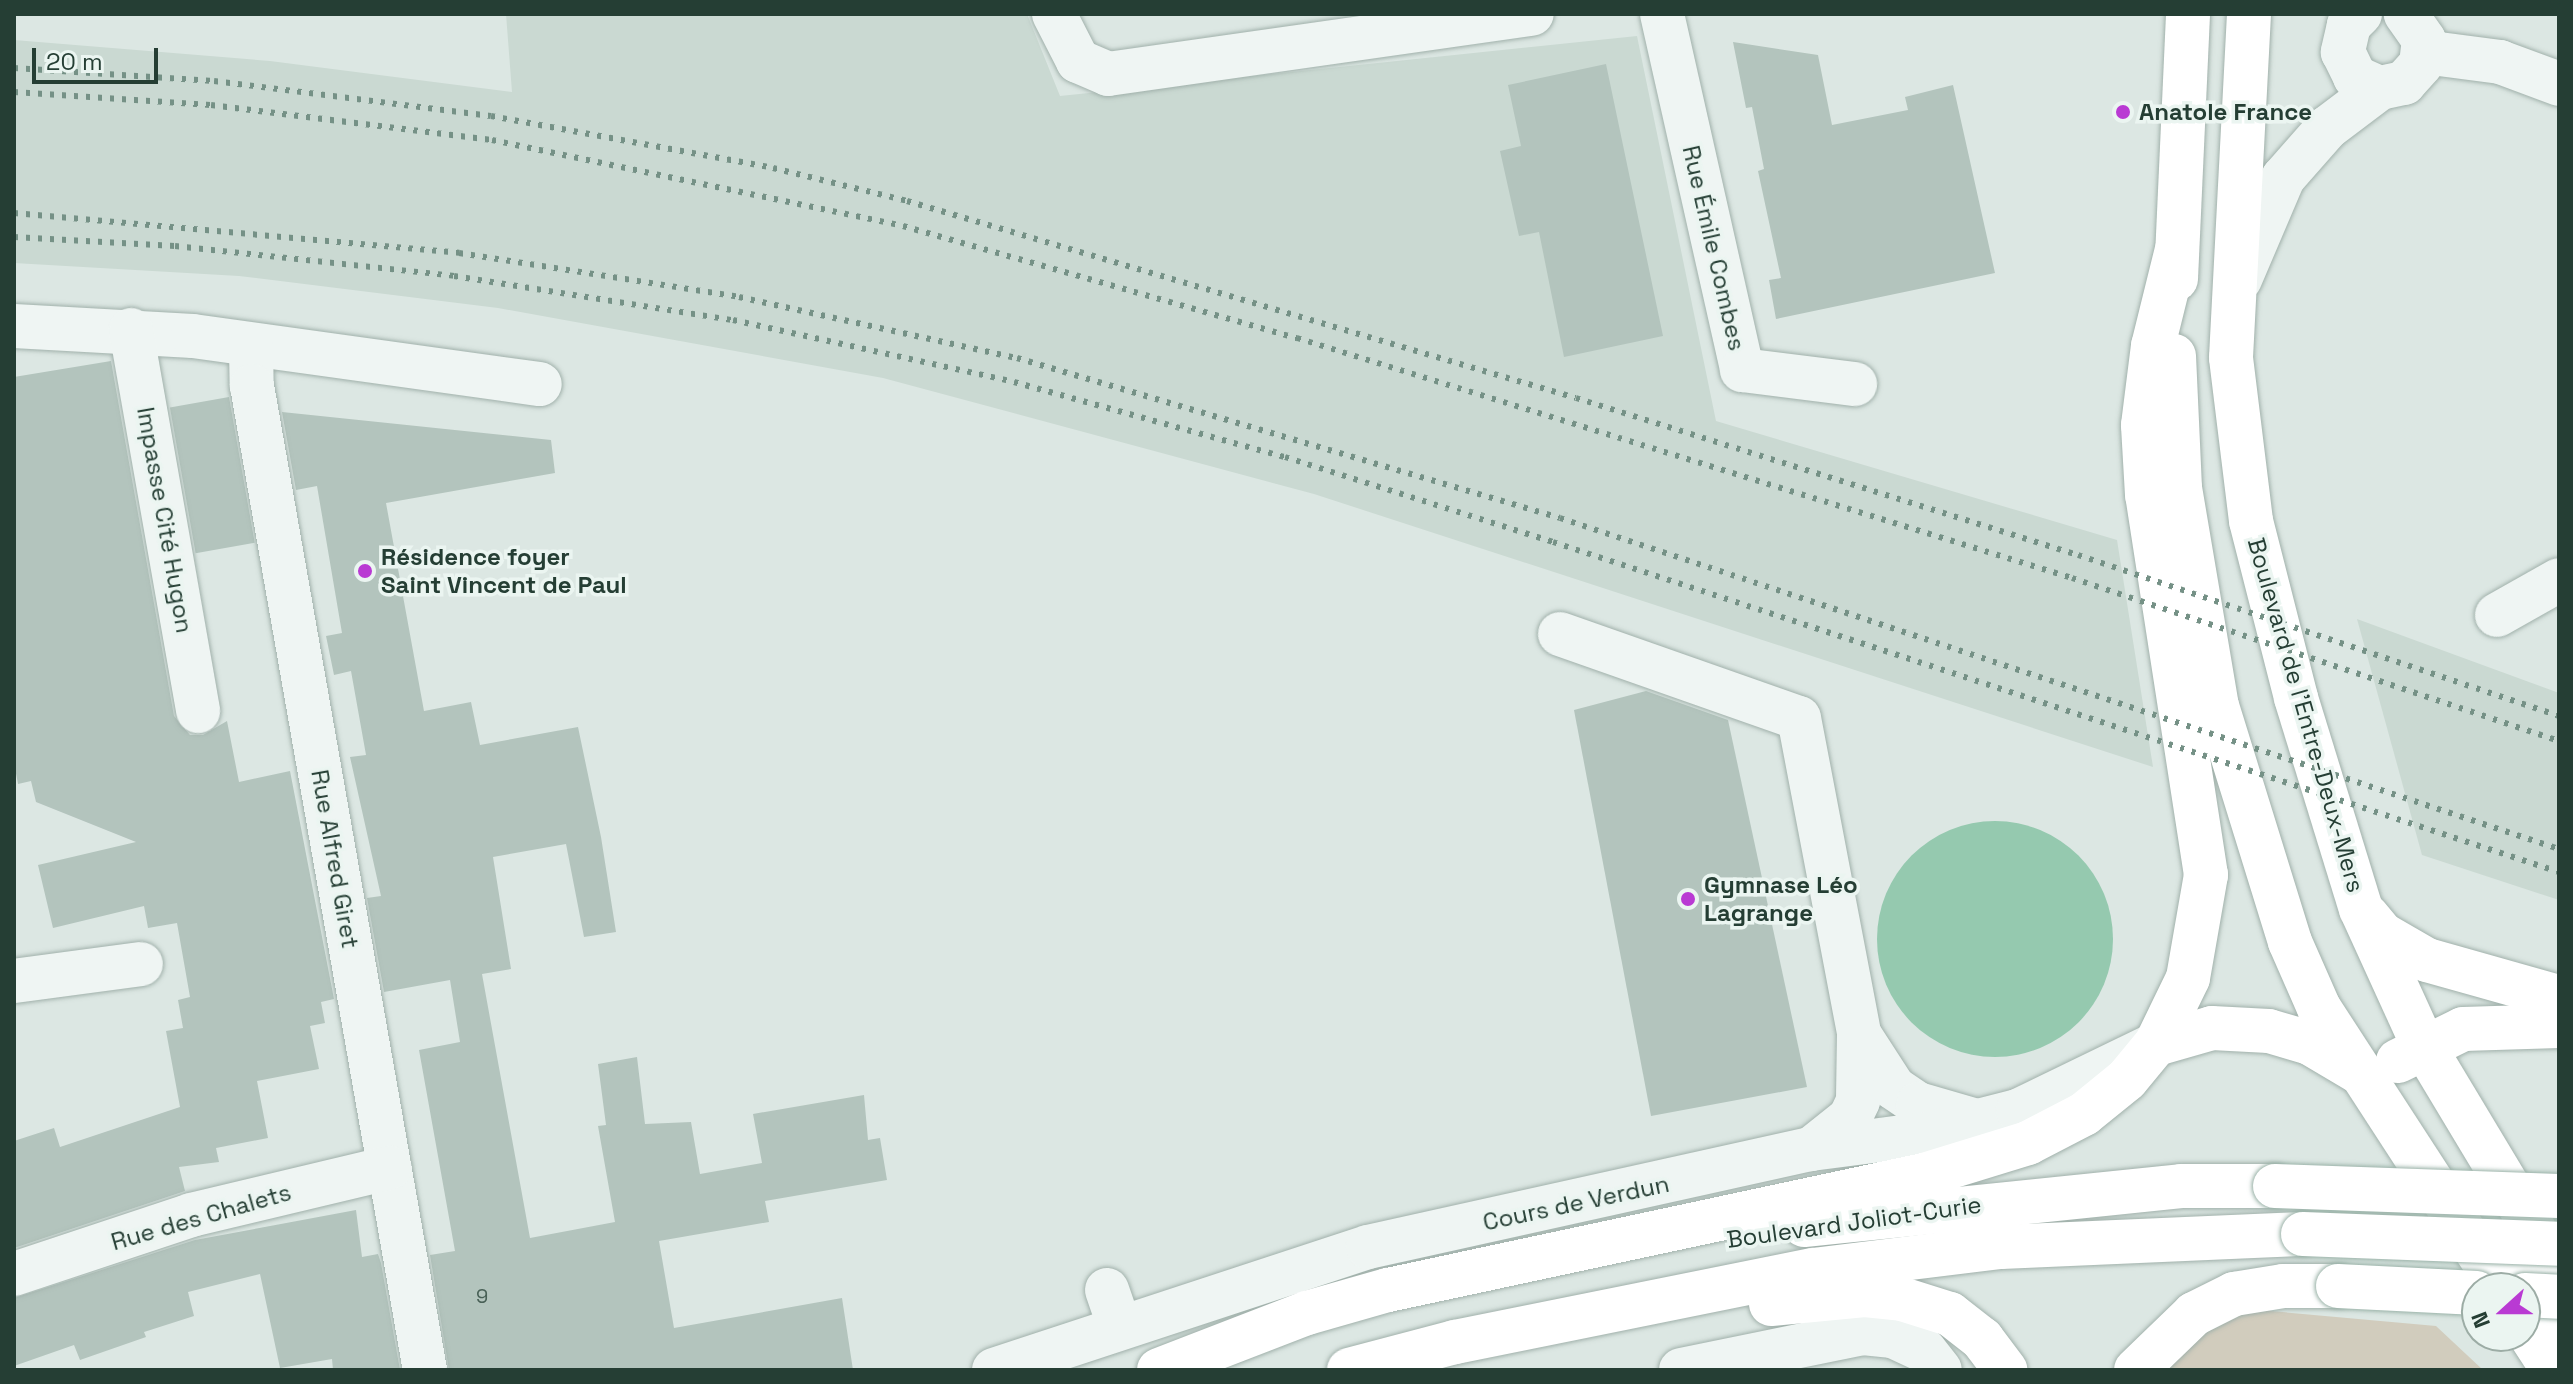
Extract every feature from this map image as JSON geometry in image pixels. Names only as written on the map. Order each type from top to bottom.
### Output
[{"type":"main road","points":[[2188,14],[2173,337],[2180,488],[2217,706],[2243,805],[2304,977],[2491,1272]]},
{"type":"main road","name":"Boulevard de l'Entre-Deux-Mers","points":[[2249,14],[2231,304],[2235,413],[2251,521],[2296,698],[2361,909],[2423,1045],[2559,1271]]},
{"type":"main road","points":[[1161,1370],[1307,1313],[1388,1290],[1924,1175],[2028,1143],[2084,1114],[2127,1079],[2156,1044],[2188,978],[2206,875],[2147,495],[2143,425],[2153,346],[2177,249]]},
{"type":"main road","points":[[2361,909],[2382,934],[2427,960],[2559,997]]},
{"type":"main road","points":[[2370,1079],[2423,1045],[2498,1024],[2559,1026]]},
{"type":"main road","points":[[2156,1044],[2212,1028],[2269,1031],[2310,1043],[2416,1110],[2559,1329]]},
{"type":"main road","points":[[2370,1079],[2382,1137],[2464,1272]]},
{"type":"main road","name":"Boulevard Joliot-Curie","points":[[1161,1370],[1542,1276],[1803,1225],[2181,1186],[2275,1186],[2559,1196]]},
{"type":"main road","name":"Boulevard Joliot-Curie","points":[[1349,1370],[1455,1342],[1829,1268],[2001,1247],[2303,1234],[2559,1244]]},
{"type":"main road","points":[[2136,1370],[2194,1314],[2234,1294],[2338,1286],[2461,1292]]},
{"type":"main road","points":[[1455,1342],[1865,1295],[1950,1314],[1982,1339],[2005,1370]]},
{"type":"main road","points":[[2541,1352],[2553,1370]]},
{"type":"street","points":[[1054,14],[1078,61],[1108,74],[1532,14]]},
{"type":"street","name":"Rue Émile Combes","points":[[1662,14],[1742,370],[1855,384]]},
{"type":"street","points":[[2360,14],[2343,38],[2346,65],[2366,85],[2380,88]]},
{"type":"street","points":[[2231,304],[2283,178],[2327,128],[2380,88],[2413,75],[2415,33],[2559,84]]},
{"type":"street","points":[[14,326],[131,330],[540,384]]},
{"type":"street","name":"Impasse Cité Hugon","points":[[131,330],[198,711]]},
{"type":"street","name":"Rue Alfred Giret","points":[[251,347],[255,402],[425,1370]]},
{"type":"street","points":[[2497,615],[2559,580]]},
{"type":"street","points":[[1560,634],[1799,718],[1859,1034],[1858,1101],[1850,1118],[1811,1149]]},
{"type":"street","points":[[14,981],[141,964]]},
{"type":"street","points":[[1859,1034],[1894,1088],[1918,1104],[1979,1122]]},
{"type":"street","name":"Cours de Verdun","points":[[994,1370],[1114,1308],[1368,1247],[1811,1149],[1979,1122],[2070,1089],[2156,1044]]},
{"type":"street","name":"Rue des Chalets","points":[[14,1274],[191,1215],[389,1168]]},
{"type":"street","points":[[1681,1370],[1863,1333],[1893,1336],[1933,1360]]},
{"type":"shaded area","points":[[506,14],[1027,14],[1060,96],[1637,36],[1716,421],[2117,540],[2153,767],[1314,494],[883,378],[498,308],[239,276],[14,263],[14,40],[270,61],[512,92]]},
{"type":"shaded area","points":[[2357,619],[2559,693],[2559,900],[2422,855]]},
{"type":"shaded area","points":[[1995,821],[2018,823],[2040,830],[2079,855],[2104,894],[2111,916],[2111,962],[2104,984],[2079,1023],[2040,1048],[2018,1055],[1995,1057],[1972,1055],[1950,1048],[1911,1023],[1886,984],[1879,962],[1877,939],[1879,916],[1886,894],[1911,855],[1950,830],[1972,823]]},
{"type":"shaded area","points":[[2237,1308],[2436,1326],[2483,1370],[2159,1370]]},
{"type":"building","points":[[1733,42],[1818,55],[1832,125],[1908,110],[1905,97],[1953,85],[1995,273],[1776,319],[1769,280],[1781,278],[1758,171],[1764,169],[1752,107],[1746,108]]},
{"type":"building","points":[[1606,64],[1663,336],[1564,357],[1539,232],[1519,236],[1500,151],[1521,146],[1508,85]]},
{"type":"building","points":[[111,361],[174,716],[190,735],[203,735],[227,721],[239,782],[290,771],[334,999],[321,1002],[325,1023],[310,1026],[319,1069],[257,1081],[268,1138],[216,1148],[219,1162],[179,1167],[185,1191],[14,1248],[14,1141],[54,1128],[60,1147],[180,1107],[166,1031],[183,1028],[178,1000],[190,997],[177,923],[148,928],[144,906],[53,928],[38,865],[136,842],[36,802],[31,781],[18,784],[14,763],[14,377]]},
{"type":"building","points":[[229,397],[255,543],[196,553],[170,407]]},
{"type":"building","points":[[282,412],[551,440],[555,473],[386,503],[424,711],[471,702],[480,745],[578,727],[601,837],[616,932],[584,937],[566,844],[493,857],[511,969],[482,974],[530,1238],[615,1222],[598,1126],[606,1125],[598,1064],[637,1057],[645,1124],[691,1122],[700,1174],[762,1163],[753,1114],[864,1095],[868,1140],[880,1138],[887,1180],[765,1201],[769,1222],[659,1241],[674,1328],[842,1298],[853,1370],[449,1370],[430,1255],[455,1251],[419,1050],[460,1042],[450,980],[384,992],[367,898],[381,896],[350,757],[366,755],[351,671],[334,675],[326,636],[342,633],[317,486],[296,490]]},
{"type":"building","name":"Gymnase Léo Lagrange","points":[[1646,691],[1728,720],[1807,1087],[1651,1116],[1574,710]]},
{"type":"building","points":[[356,1210],[362,1257],[378,1254],[381,1263],[400,1370],[333,1370],[332,1359],[280,1368],[260,1274],[188,1292],[194,1316],[144,1332],[146,1337],[80,1360],[74,1345],[14,1366],[14,1298],[195,1240]]},
{"type":"railway","points":[[14,68],[214,81],[491,116],[773,168],[907,201],[1576,398],[2078,555],[2559,716]]},
{"type":"railway","points":[[14,92],[211,105],[492,140],[903,226],[1297,338],[2072,578],[2559,741]]},
{"type":"railway","points":[[14,213],[459,253],[739,297],[1017,358],[1560,518],[2559,849]]},
{"type":"railway","points":[[14,237],[175,246],[454,276],[733,320],[1014,382],[1285,457],[2559,872]]},
{"type":"place","name":"Anatole France","points":[[2123,112]]},
{"type":"place","name":"Résidence foyer Saint Vincent de Paul","points":[[365,571]]},
{"type":"place","name":"Gymnase Léo Lagrange","points":[[1688,899]]}]
